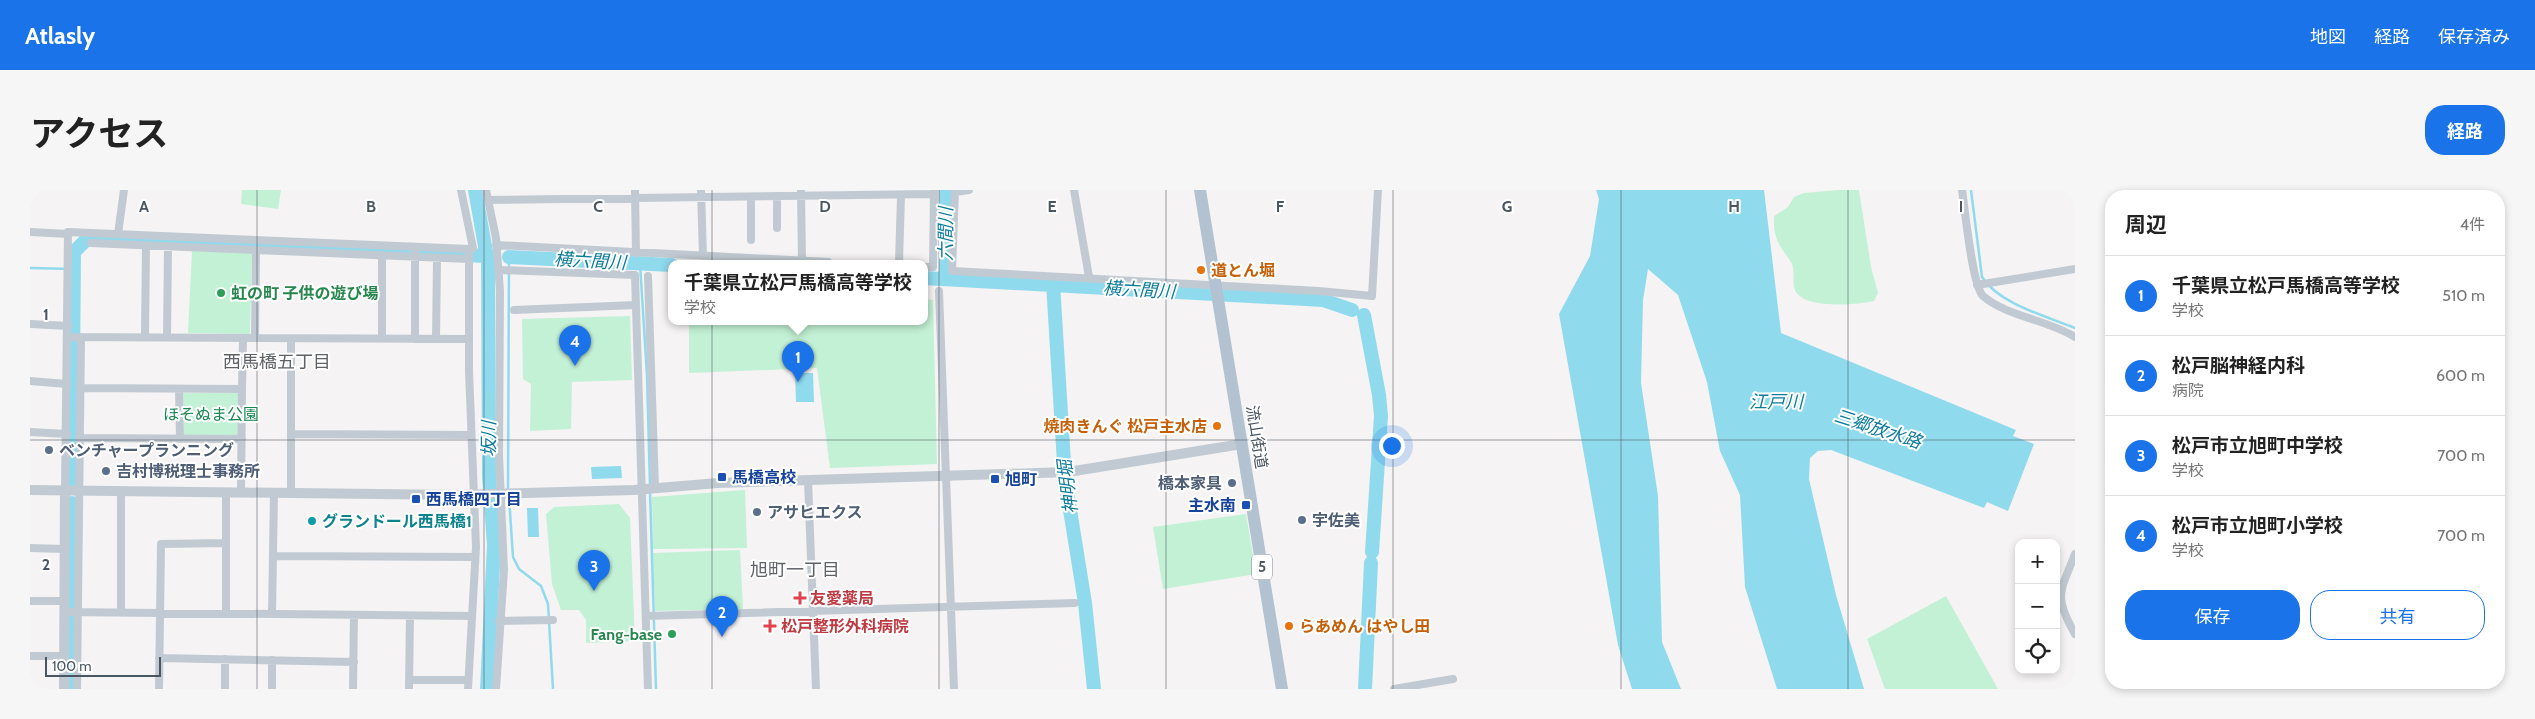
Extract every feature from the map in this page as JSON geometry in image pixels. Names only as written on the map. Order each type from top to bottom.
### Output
[{"type":"main road","name":"流山街道","points":[[1200,190],[1282,689]]},
{"type":"street","points":[[118,234],[124,190]]},
{"type":"street","points":[[461,190],[473,248],[469,253],[469,339],[471,435],[478,495],[468,689]]},
{"type":"street","points":[[486,190],[499,267],[500,494],[504,570],[499,622],[496,689]]},
{"type":"street","points":[[968,190],[955,191],[952,271],[1372,296],[1378,190]]},
{"type":"street","points":[[1074,190],[1090,278]]},
{"type":"street","points":[[1962,190],[1977,285],[1983,295],[1995,303],[2075,337]]},
{"type":"street","points":[[489,200],[635,194],[752,194],[777,196],[801,193],[901,195],[934,192],[933,267],[928,267]]},
{"type":"street","points":[[801,193],[802,260]]},
{"type":"street","points":[[635,194],[636,252]]},
{"type":"street","points":[[701,194],[703,256]]},
{"type":"street","points":[[751,240],[752,194]]},
{"type":"street","points":[[899,260],[901,195]]},
{"type":"street","points":[[777,196],[777,228]]},
{"type":"street","points":[[30,232],[416,247],[469,253]]},
{"type":"street","points":[[64,689],[64,656],[70,609],[72,491],[67,434],[68,234]]},
{"type":"street","points":[[91,243],[438,258],[469,253]]},
{"type":"street","points":[[145,337],[146,246]]},
{"type":"street","points":[[167,337],[168,247]]},
{"type":"street","points":[[414,339],[416,247]]},
{"type":"street","points":[[496,247],[782,260]]},
{"type":"street","points":[[255,338],[256,251]]},
{"type":"street","points":[[382,256],[382,338]]},
{"type":"street","points":[[436,339],[438,258]]},
{"type":"street","points":[[499,267],[511,270],[635,275],[648,689]]},
{"type":"street","points":[[1977,285],[2075,270]]},
{"type":"street","points":[[648,276],[655,488]]},
{"type":"street","points":[[939,291],[954,689]]},
{"type":"street","points":[[514,310],[636,306]]},
{"type":"street","points":[[30,324],[68,326]]},
{"type":"street","points":[[68,337],[469,339]]},
{"type":"street","points":[[77,689],[65,549],[80,438],[81,337]]},
{"type":"street","points":[[241,493],[243,338]]},
{"type":"street","points":[[291,493],[292,339]]},
{"type":"street","points":[[638,358],[651,358]]},
{"type":"street","points":[[30,381],[67,384]]},
{"type":"street","points":[[80,388],[242,389]]},
{"type":"street","points":[[179,389],[180,439]]},
{"type":"street","points":[[30,432],[67,434]]},
{"type":"street","points":[[291,434],[471,435]]},
{"type":"street","points":[[80,438],[242,439]]},
{"type":"street","points":[[30,490],[478,495],[642,489],[808,480],[1064,472],[1242,444]]},
{"type":"street","points":[[808,480],[816,689]]},
{"type":"street","points":[[121,612],[122,492]]},
{"type":"street","points":[[226,493],[226,614]]},
{"type":"street","points":[[272,614],[274,494]]},
{"type":"street","points":[[159,689],[161,544],[226,543]]},
{"type":"street","points":[[30,548],[65,549]]},
{"type":"street","points":[[2075,554],[2060,594],[2060,603],[2075,634]]},
{"type":"street","points":[[274,556],[475,557]]},
{"type":"street","points":[[30,601],[70,609],[121,612],[471,616]]},
{"type":"street","points":[[646,616],[1076,603]]},
{"type":"street","points":[[2066,616],[2075,612]]},
{"type":"street","points":[[353,689],[354,615]]},
{"type":"street","points":[[409,689],[410,616]]},
{"type":"street","points":[[499,622],[553,620]]},
{"type":"street","points":[[30,656],[64,656]]},
{"type":"street","points":[[159,658],[354,662]]},
{"type":"street","points":[[225,659],[225,689]]},
{"type":"street","points":[[272,660],[272,689]]},
{"type":"street","points":[[1394,689],[1453,679]]},
{"type":"street","points":[[409,680],[468,680]]},
{"type":"green space","points":[[242,190],[281,190],[278,209],[241,204]]},
{"type":"green space","points":[[1859,190],[1871,267],[1878,293],[1874,301],[1856,304],[1832,304],[1810,301],[1802,297],[1795,289],[1791,262],[1780,246],[1776,236],[1774,216],[1788,207],[1794,197],[1804,193]]},
{"type":"green space","name":"虹の町 子供の遊び場","points":[[192,251],[252,253],[250,334],[188,333]]},
{"type":"green space","points":[[928,299],[933,300],[937,464],[830,468],[817,368],[689,373],[689,325],[928,325]]},
{"type":"green space","points":[[630,316],[632,380],[572,382],[571,429],[530,431],[531,384],[523,379],[522,319]]},
{"type":"green space","name":"ほそぬま公園","points":[[183,393],[239,393],[238,436],[184,435]]},
{"type":"green space","points":[[745,490],[747,548],[653,549],[652,497]]},
{"type":"green space","points":[[619,504],[630,518],[635,641],[586,643],[586,620],[579,610],[561,610],[552,584],[546,514],[554,507]]},
{"type":"green space","points":[[1246,514],[1256,574],[1163,589],[1153,527]]},
{"type":"green space","points":[[740,550],[743,609],[655,611],[653,553]]},
{"type":"green space","points":[[1946,596],[1998,689],[1885,689],[1867,639]]},
{"type":"water","name":"江戸川","points":[[1596,190],[1764,190],[1781,333],[2016,430],[2013,436],[2034,444],[2008,511],[1987,502],[1984,508],[1831,450],[1818,451],[1810,458],[1809,479],[1836,595],[1864,689],[1777,689],[1745,587],[1740,495],[1720,451],[1707,382],[1678,295],[1648,269],[1643,300],[1641,383],[1658,496],[1662,642],[1681,689],[1632,689],[1618,645],[1559,314],[1590,256],[1599,199]]},
{"type":"water","points":[[795,373],[813,373],[814,402],[796,402]]},
{"type":"water","points":[[621,466],[622,478],[592,479],[591,467]]},
{"type":"water","points":[[527,508],[538,508],[539,537],[528,537]]},
{"type":"waterway","name":"坂川","points":[[475,190],[488,263],[489,476],[494,545],[487,689]]},
{"type":"waterway","name":"六間川","points":[[946,190],[946,279]]},
{"type":"waterway","points":[[1971,190],[1982,277],[2000,295],[2011,302],[2075,328]]},
{"type":"waterway","points":[[72,486],[74,252],[88,238],[486,256]]},
{"type":"waterway","points":[[508,491],[509,257]]},
{"type":"waterway","name":"横六間川","points":[[509,257],[668,265]]},
{"type":"waterway","points":[[640,264],[647,375],[650,485]]},
{"type":"waterway","points":[[30,268],[74,269]]},
{"type":"waterway","name":"横六間川","points":[[928,278],[1323,300],[1352,310]]},
{"type":"waterway","name":"神明堀","points":[[1053,283],[1065,479],[1085,603],[1094,689]]},
{"type":"waterway","name":"横六間川","points":[[1364,315],[1379,395],[1381,416],[1372,552]]},
{"type":"waterway","points":[[650,491],[656,689]]},
{"type":"waterway","points":[[509,497],[513,557],[519,569],[541,586],[548,604],[553,689]]},
{"type":"waterway","points":[[71,689],[72,503]]},
{"type":"waterway","name":"横六間川","points":[[1365,689],[1371,563]]},
{"type":"place","name":"道とん堀","points":[[1201,270]]},
{"type":"place","name":"虹の町 子供の遊び場","points":[[221,293]]},
{"type":"place","name":"松戸市立旭町小学校","points":[[575,366]]},
{"type":"place","name":"千葉県立松戸馬橋高等学校","points":[[798,382]]},
{"type":"place","name":"焼肉きんぐ 松戸主水店","points":[[1217,426]]},
{"type":"place","name":"ベンチャープランニング","points":[[49,450]]},
{"type":"place","name":"吉村博税理士事務所","points":[[106,471]]},
{"type":"place","name":"馬橋高校","points":[[722,477]]},
{"type":"place","name":"旭町","points":[[995,479]]},
{"type":"place","name":"橋本家具","points":[[1232,483]]},
{"type":"place","name":"西馬橋四丁目","points":[[416,499]]},
{"type":"place","name":"主水南","points":[[1246,505]]},
{"type":"place","name":"アサヒエクス","points":[[757,512]]},
{"type":"place","name":"宇佐美","points":[[1302,520]]},
{"type":"place","name":"グランドール西馬橋1","points":[[312,521]]},
{"type":"place","name":"松戸市立旭町中学校","points":[[594,591]]},
{"type":"place","name":"友愛薬局","points":[[800,598]]},
{"type":"place","name":"松戸整形外科病院","points":[[770,626]]},
{"type":"place","name":"らあめん はやし田","points":[[1289,626]]},
{"type":"place","name":"Fang-base","points":[[672,634]]},
{"type":"place","name":"松戸脳神経内科","points":[[722,637]]},
{"type":"district","name":"西馬橋五丁目","points":[[277,362]]},
{"type":"district","name":"旭町一丁目","points":[[795,570]]},
{"type":"water label","name":"三郷放水路","points":[[1878,429]]}]
